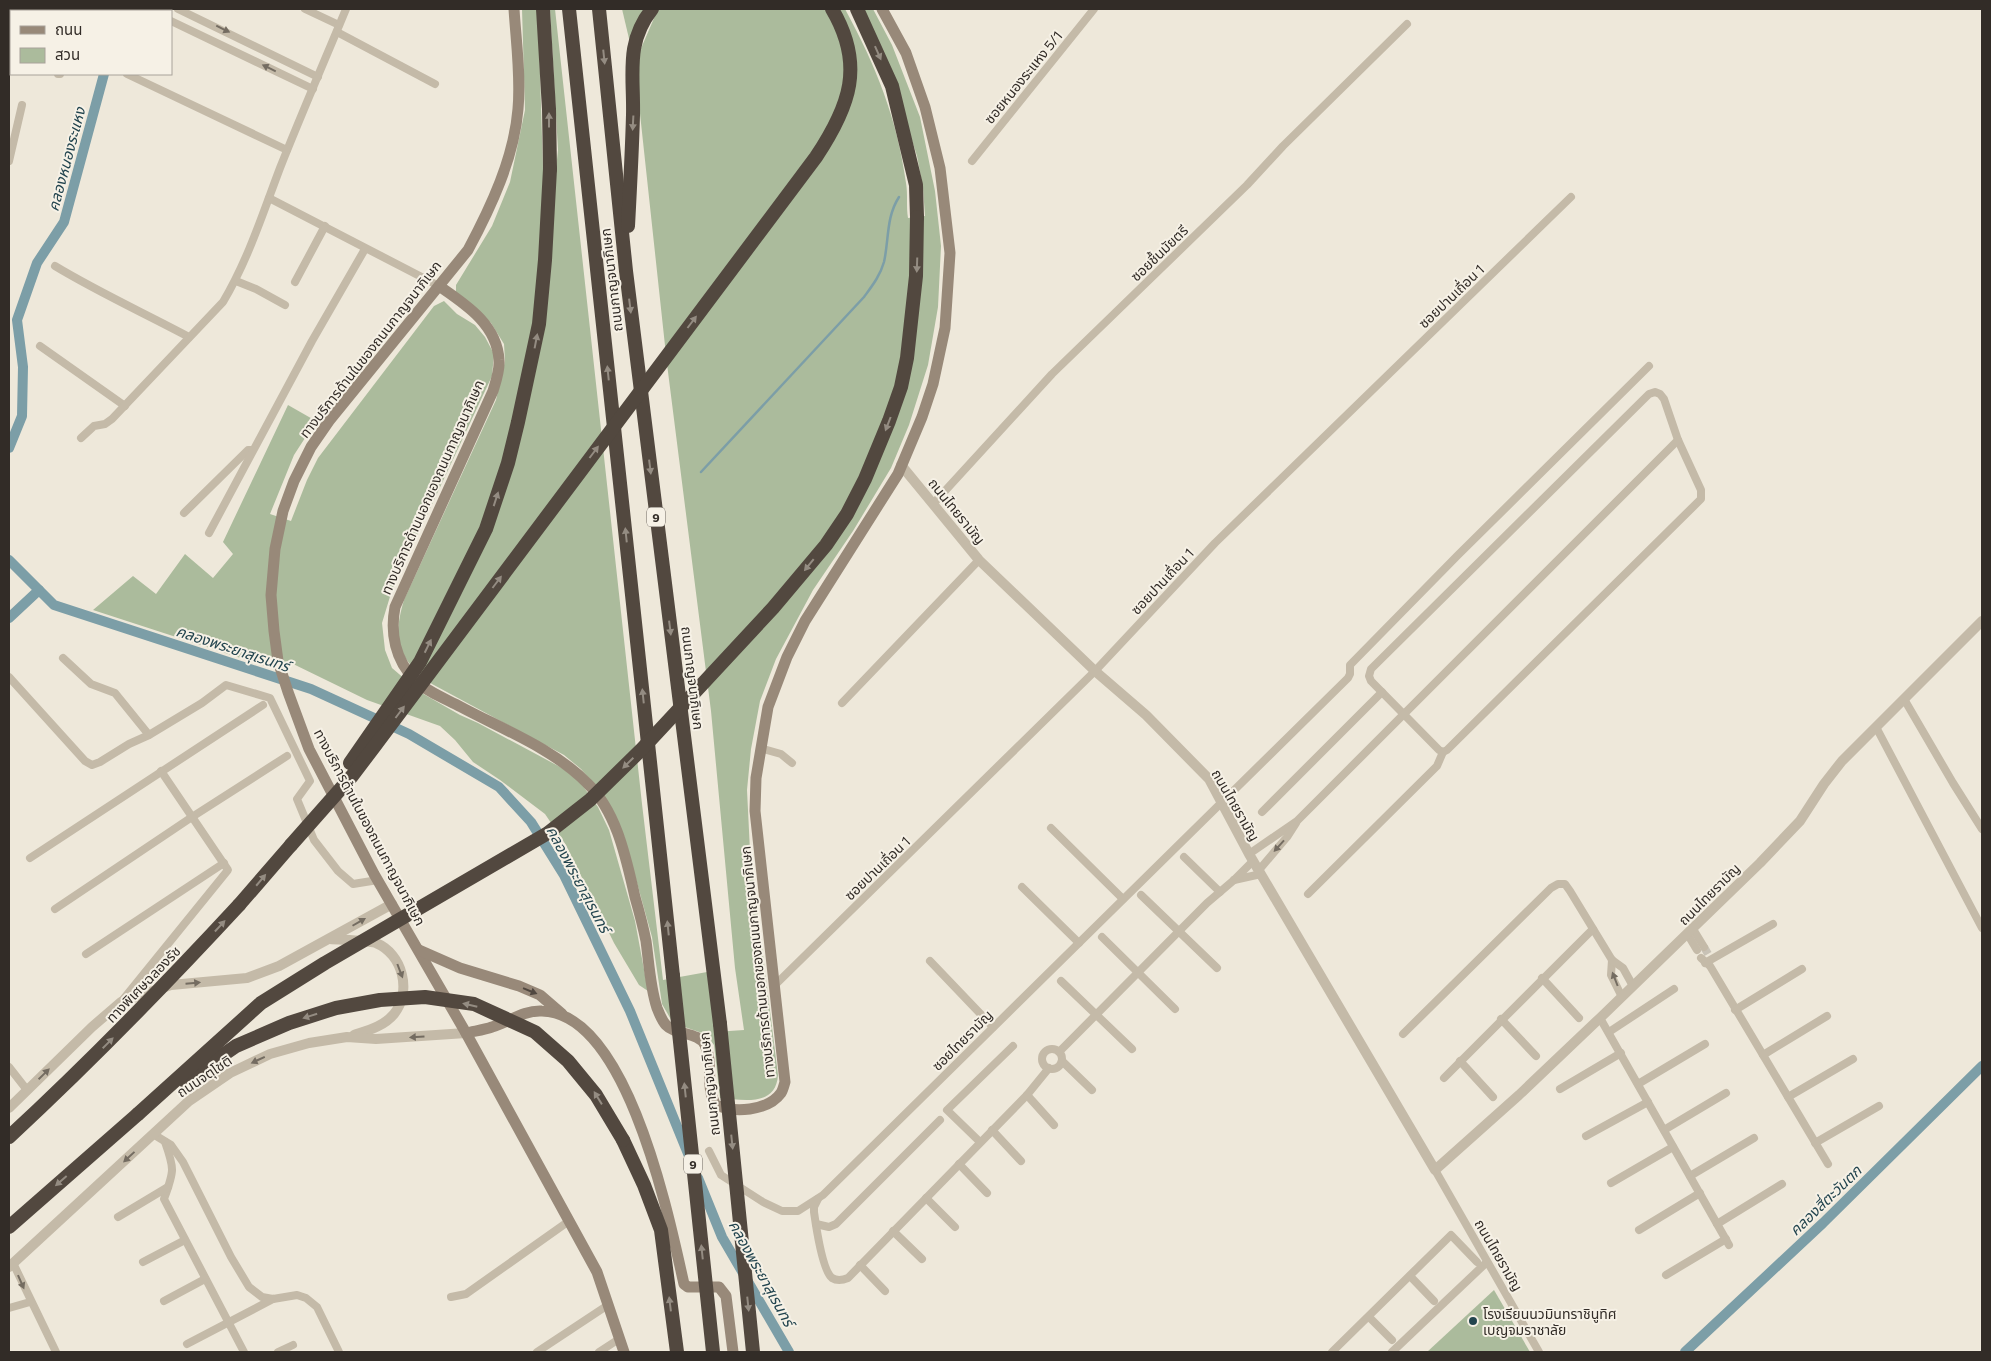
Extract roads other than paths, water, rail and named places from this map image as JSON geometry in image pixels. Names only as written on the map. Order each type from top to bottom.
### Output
[{"type":"highway","points":[[291,844],[374,730],[420,662],[486,529],[508,463],[539,324],[546,260],[550,169],[549,110],[543,9]]},
{"type":"highway","name":"ถนนกาญจนาภิเษก","points":[[569,9],[713,1352]]},
{"type":"highway","name":"ถนนกาญจนาภิเษก","points":[[599,9],[626,271],[720,1024],[753,1352]]},
{"type":"highway","points":[[626,271],[633,114],[631,61],[635,43],[652,9]]},
{"type":"highway","points":[[291,844],[352,776],[816,157],[833,131],[843,111],[848,95],[851,60],[840,22],[832,9]]},
{"type":"highway","points":[[9,1227],[261,1003],[325,963],[548,833],[590,800],[642,749],[773,608],[826,545],[847,514],[865,479],[901,387],[908,358],[916,276],[916,185],[892,86],[858,9]]},
{"type":"highway","name":"ทางพิเศษฉลองรัช","points":[[9,1137],[67,1084],[168,982],[240,905],[291,844]]},
{"type":"highway","points":[[138,1114],[236,1046],[290,1022],[336,1008],[380,1000],[426,997],[474,1004],[535,1032],[568,1060],[596,1095],[623,1140],[644,1186],[660,1230],[676,1352]]},
{"type":"main road","name":"ทางบริการด้านในของถนนกาญจนาภิเษก","points":[[514,9],[518,108],[514,135],[501,177],[484,220],[468,250],[329,421],[311,447],[287,498],[275,549],[271,595],[278,661],[295,714],[309,749],[376,877],[466,1033],[597,1272],[624,1352]]},
{"type":"main road","name":"ทางบริการด้านนอกของถนนกาญจนาภิเษก","points":[[439,286],[472,309],[489,329],[494,338],[500,360],[493,391],[395,607],[392,632],[398,654],[405,668],[416,681],[444,698],[554,756],[582,778],[600,799],[614,824],[627,867],[645,938],[653,988],[660,1014],[665,1024],[673,1030],[698,1038],[705,1043],[712,1098],[715,1104],[737,1111],[748,1110],[768,1103],[781,1093],[785,1082],[756,811],[756,778],[768,707],[787,657],[800,630],[881,502],[902,465],[922,417],[933,384],[945,328],[950,253],[940,168],[925,107],[906,53],[882,9]]},
{"type":"main road","points":[[419,950],[460,968],[519,986],[540,995],[595,1040],[622,1084],[649,1146],[666,1200],[684,1284],[688,1287],[719,1287],[726,1296],[733,1352]]},
{"type":"main road","points":[[466,1033],[492,1027],[524,1013],[542,1011],[563,1015]]},
{"type":"street","points":[[178,9],[318,77]]},
{"type":"street","points":[[305,9],[435,84]]},
{"type":"street","points":[[81,438],[94,426],[105,424],[112,420],[223,302],[236,281],[287,150],[346,9]]},
{"type":"street","name":"ซอยหนองระแหง 5/1","points":[[972,161],[1094,9]]},
{"type":"street","points":[[172,21],[313,90]]},
{"type":"street","name":"ซอยชื้นมัยตรี","points":[[933,504],[1052,374],[1247,185],[1407,24]]},
{"type":"street","points":[[129,75],[287,150]]},
{"type":"street","points":[[9,161],[22,105]]},
{"type":"street","name":"ซอยปานเถื่อน 1","points":[[775,985],[1095,671],[1215,543],[1571,197]]},
{"type":"street","points":[[268,198],[439,286]]},
{"type":"street","points":[[295,282],[325,226]]},
{"type":"street","points":[[209,533],[307,338],[363,247]]},
{"type":"street","points":[[55,266],[88,286],[122,301],[189,337]]},
{"type":"street","points":[[236,281],[256,289],[285,305]]},
{"type":"street","points":[[40,346],[125,406]]},
{"type":"street","name":"ซอยไทยรามัญ","points":[[709,1151],[721,1175],[763,1202],[782,1211],[798,1211],[819,1198],[1222,804],[1348,678],[1350,665],[1398,615],[1648,366]]},
{"type":"street","points":[[1308,894],[1437,766],[1443,752],[1701,498],[1701,490],[1678,440],[1664,399],[1660,394],[1649,394],[1371,669],[1369,676],[1371,681],[1443,752]]},
{"type":"street","points":[[1234,880],[1256,865],[1297,821],[1678,440]]},
{"type":"street","points":[[184,513],[250,452]]},
{"type":"street","name":"ถนนไทยรามัญ","points":[[902,465],[979,560],[1095,671],[1146,715],[1209,779],[1256,865],[1435,1170],[1539,1352]]},
{"type":"street","points":[[842,703],[979,560]]},
{"type":"street","name":"ถนนไทยรามัญ","points":[[1435,1170],[1519,1095],[1600,1018],[1690,932],[1800,822],[1834,770],[1982,621]]},
{"type":"street","points":[[63,658],[91,684],[115,694],[149,735]]},
{"type":"street","points":[[9,677],[85,761],[92,765],[149,735],[202,703],[226,685],[270,698],[310,781],[297,799],[314,840],[338,870],[353,884],[376,877]]},
{"type":"street","points":[[1262,812],[1382,692]]},
{"type":"street","points":[[1904,699],[1982,829]]},
{"type":"street","points":[[30,858],[263,705]]},
{"type":"street","points":[[1876,728],[1982,928]]},
{"type":"street","points":[[760,748],[781,754],[792,763]]},
{"type":"street","points":[[55,909],[192,816],[287,756]]},
{"type":"street","points":[[9,1108],[92,1027],[121,1002],[228,870],[161,771]]},
{"type":"street","points":[[1059,1052],[1178,931],[1220,892],[1256,865],[1287,837],[1297,821]]},
{"type":"street","points":[[1051,828],[1123,899]]},
{"type":"street","points":[[1184,856],[1220,892]]},
{"type":"street","points":[[86,954],[224,864]]},
{"type":"street","points":[[1403,1034],[1551,888],[1558,884],[1564,884],[1570,891],[1612,960],[1623,968],[1633,986]]},
{"type":"street","points":[[1022,888],[1079,942]]},
{"type":"street","points":[[1141,896],[1217,968]]},
{"type":"street","points":[[121,1002],[171,985],[247,978],[279,966],[392,904]]},
{"type":"street","points":[[1705,957],[1773,924]]},
{"type":"street","points":[[1444,1078],[1593,929]]},
{"type":"street","points":[[1690,932],[1828,1164]]},
{"type":"street","points":[[1102,937],[1175,1009]]},
{"type":"street","points":[[330,939],[376,943],[392,954],[402,971],[404,992],[395,1013],[381,1026],[347,1037]]},
{"type":"street","points":[[1612,960],[1611,974],[1622,997]]},
{"type":"street","points":[[930,961],[993,1027]]},
{"type":"street","points":[[1735,1010],[1802,969]]},
{"type":"street","points":[[1542,978],[1579,1018]]},
{"type":"street","points":[[1061,981],[1132,1049]]},
{"type":"street","points":[[1609,1032],[1674,989]]},
{"type":"street","points":[[1763,1055],[1828,1016]]},
{"type":"street","points":[[1600,1018],[1728,1242],[1666,1275]]},
{"type":"street","points":[[1501,1019],[1536,1056]]},
{"type":"street","name":"ถนนจตุโชติ","points":[[56,1352],[10,1266],[189,1101],[230,1073],[270,1054],[309,1043],[347,1037],[386,1038],[466,1033]]},
{"type":"street","points":[[1638,1084],[1705,1044]]},
{"type":"street","points":[[980,1142],[947,1110],[1013,1046]]},
{"type":"street","points":[[1049,1068],[1044,1064],[1043,1055],[1050,1049],[1059,1052]]},
{"type":"street","points":[[1059,1052],[1062,1061],[1092,1090]]},
{"type":"street","points":[[1560,1089],[1621,1053]]},
{"type":"street","points":[[1788,1098],[1853,1059]]},
{"type":"street","points":[[819,1198],[814,1207],[826,1270],[833,1278],[842,1280],[848,1278],[1027,1095],[1049,1068],[1058,1066],[1062,1061]]},
{"type":"street","points":[[1460,1061],[1493,1097]]},
{"type":"street","points":[[9,1068],[27,1090]]},
{"type":"street","points":[[1664,1130],[1726,1093]]},
{"type":"street","points":[[1027,1095],[1054,1126]]},
{"type":"street","points":[[1586,1136],[1648,1102]]},
{"type":"street","points":[[1815,1142],[1878,1106]]},
{"type":"street","points":[[816,1224],[829,1227],[836,1224],[940,1120]]},
{"type":"street","points":[[992,1130],[1021,1161]]},
{"type":"street","points":[[153,1134],[171,1145],[183,1162],[231,1257],[249,1287],[262,1297],[273,1299]]},
{"type":"street","points":[[1690,1176],[1754,1138]]},
{"type":"street","points":[[164,1141],[171,1159],[173,1171],[164,1199],[244,1352]]},
{"type":"street","points":[[1611,1183],[1673,1146]]},
{"type":"street","points":[[959,1164],[987,1193]]},
{"type":"street","points":[[1717,1224],[1782,1184]]},
{"type":"street","points":[[118,1217],[168,1188]]},
{"type":"street","points":[[1639,1230],[1700,1193]]},
{"type":"street","points":[[926,1198],[955,1227]]},
{"type":"street","points":[[451,1297],[466,1294],[569,1221]]},
{"type":"street","points":[[894,1231],[922,1259]]},
{"type":"street","points":[[1332,1352],[1451,1235],[1477,1262]]},
{"type":"street","points":[[143,1262],[185,1240]]},
{"type":"street","points":[[1392,1352],[1487,1262]]},
{"type":"street","points":[[860,1265],[885,1291]]},
{"type":"street","points":[[1410,1276],[1434,1301]]},
{"type":"street","points":[[164,1301],[205,1278]]},
{"type":"street","points":[[186,1344],[273,1299],[297,1295],[306,1298],[317,1307],[339,1352]]},
{"type":"street","points":[[9,1308],[30,1302]]},
{"type":"street","points":[[537,1352],[608,1305]]},
{"type":"street","points":[[1369,1317],[1392,1340]]},
{"type":"street","points":[[600,1352],[619,1338]]},
{"type":"street","points":[[278,1352],[293,1345]]},
{"type":"waterway","name":"คลองหนองระแหง","points":[[9,448],[22,416],[23,367],[17,320],[37,263],[64,222],[104,75]]},
{"type":"waterway","points":[[701,472],[870,289],[884,262],[892,212],[899,197]]},
{"type":"waterway","name":"คลองพระยาสุเรนทร์","points":[[9,560],[54,605],[311,689],[409,734],[499,787],[531,822],[564,875],[630,1011],[689,1156]]},
{"type":"waterway","points":[[9,618],[39,590]]},
{"type":"waterway","name":"คลองสี่ตะวันตก","points":[[1685,1352],[1823,1223],[1982,1066]]},
{"type":"waterway","name":"คลองพระยาสุเรนทร์","points":[[698,1178],[722,1237],[789,1352]]},
{"type":"tunnel","points":[[1704,947],[1708,954]]},
{"type":"place","name":"โรงเรียนนวมินทราชินูทิศ เบญจมราชาลัย","points":[[1473,1321]]}]
